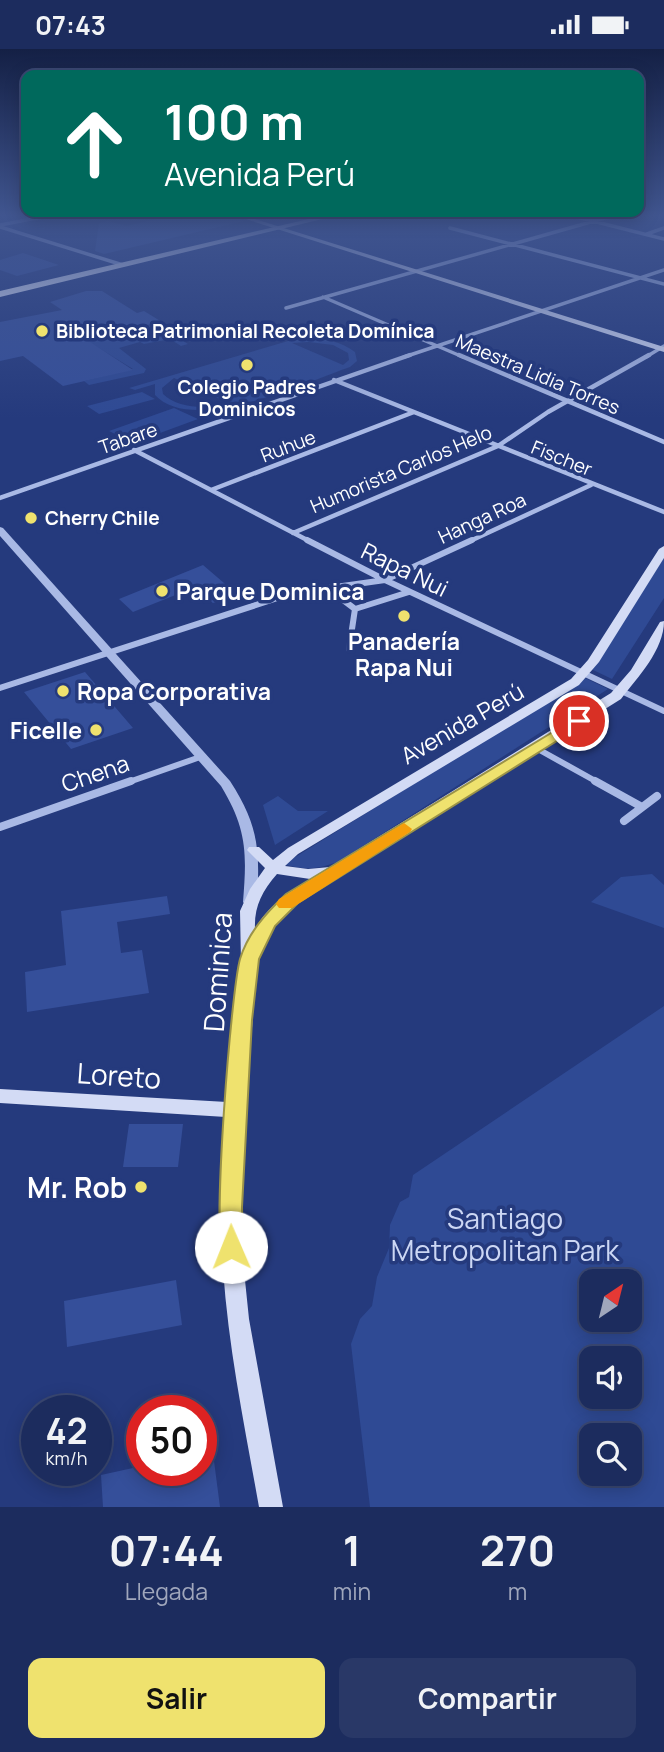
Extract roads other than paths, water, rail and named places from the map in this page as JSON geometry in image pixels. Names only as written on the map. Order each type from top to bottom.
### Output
[{"type":"main road","points":[[0,294],[51,282]]},
{"type":"main road","points":[[452,282],[663,348]]},
{"type":"main road","name":"Avenida Perú","points":[[250,904],[274,868],[293,851],[562,691],[583,673],[664,549]]},
{"type":"main road","points":[[250,959],[262,931],[282,906],[536,748],[621,691],[636,672],[664,625]]},
{"type":"main road","points":[[254,851],[274,868],[302,875],[341,869]]},
{"type":"main road","name":"Dominica","points":[[250,904],[247,932],[250,959],[235,1111],[231,1207],[234,1291],[271,1507]]},
{"type":"main road","name":"Loreto","points":[[0,1096],[235,1111]]},
{"type":"street","points":[[286,308],[377,282]]},
{"type":"street","name":"Tabare","points":[[0,498],[334,380],[628,282]]},
{"type":"street","name":"Maestra Lidia Torres","points":[[323,297],[664,442]]},
{"type":"street","name":"Humorista Carlos Helo","points":[[293,533],[498,446],[567,401],[663,348]]},
{"type":"street","name":"Fischer","points":[[334,380],[664,512]]},
{"type":"street","name":"Ruhue","points":[[211,490],[414,412]]},
{"type":"street","name":"Rapa Nui","points":[[134,450],[409,592],[664,711]]},
{"type":"street","name":"Hanga Roa","points":[[385,580],[591,485]]},
{"type":"street","name":"Dominica","points":[[0,530],[203,756],[236,799],[248,825],[254,851],[250,904]]},
{"type":"street","points":[[0,688],[282,597],[328,589],[356,589],[385,580]]},
{"type":"street","points":[[328,589],[355,609]]},
{"type":"street","points":[[355,609],[409,592]]},
{"type":"street","points":[[349,649],[355,609]]},
{"type":"street","points":[[536,748],[642,807]]},
{"type":"street","name":"Chena","points":[[0,827],[203,756]]},
{"type":"street","points":[[624,821],[657,796]]},
{"type":"place","name":"Biblioteca Patrimonial Recoleta Domínica","points":[[42,331]]},
{"type":"place","name":"Colegio Padres Dominicos","points":[[247,365]]},
{"type":"place","name":"Cherry Chile","points":[[31,518]]},
{"type":"place","name":"Parque Dominica","points":[[162,591]]},
{"type":"place","name":"Panadería Rapa Nui","points":[[404,616]]},
{"type":"place","name":"Ropa Corporativa","points":[[63,691]]},
{"type":"place","name":"Ficelle","points":[[96,730]]},
{"type":"place","name":"Mr. Rob","points":[[141,1187]]},
{"type":"park label","name":"Santiago Metropolitan Park","points":[[505,1234]]}]
